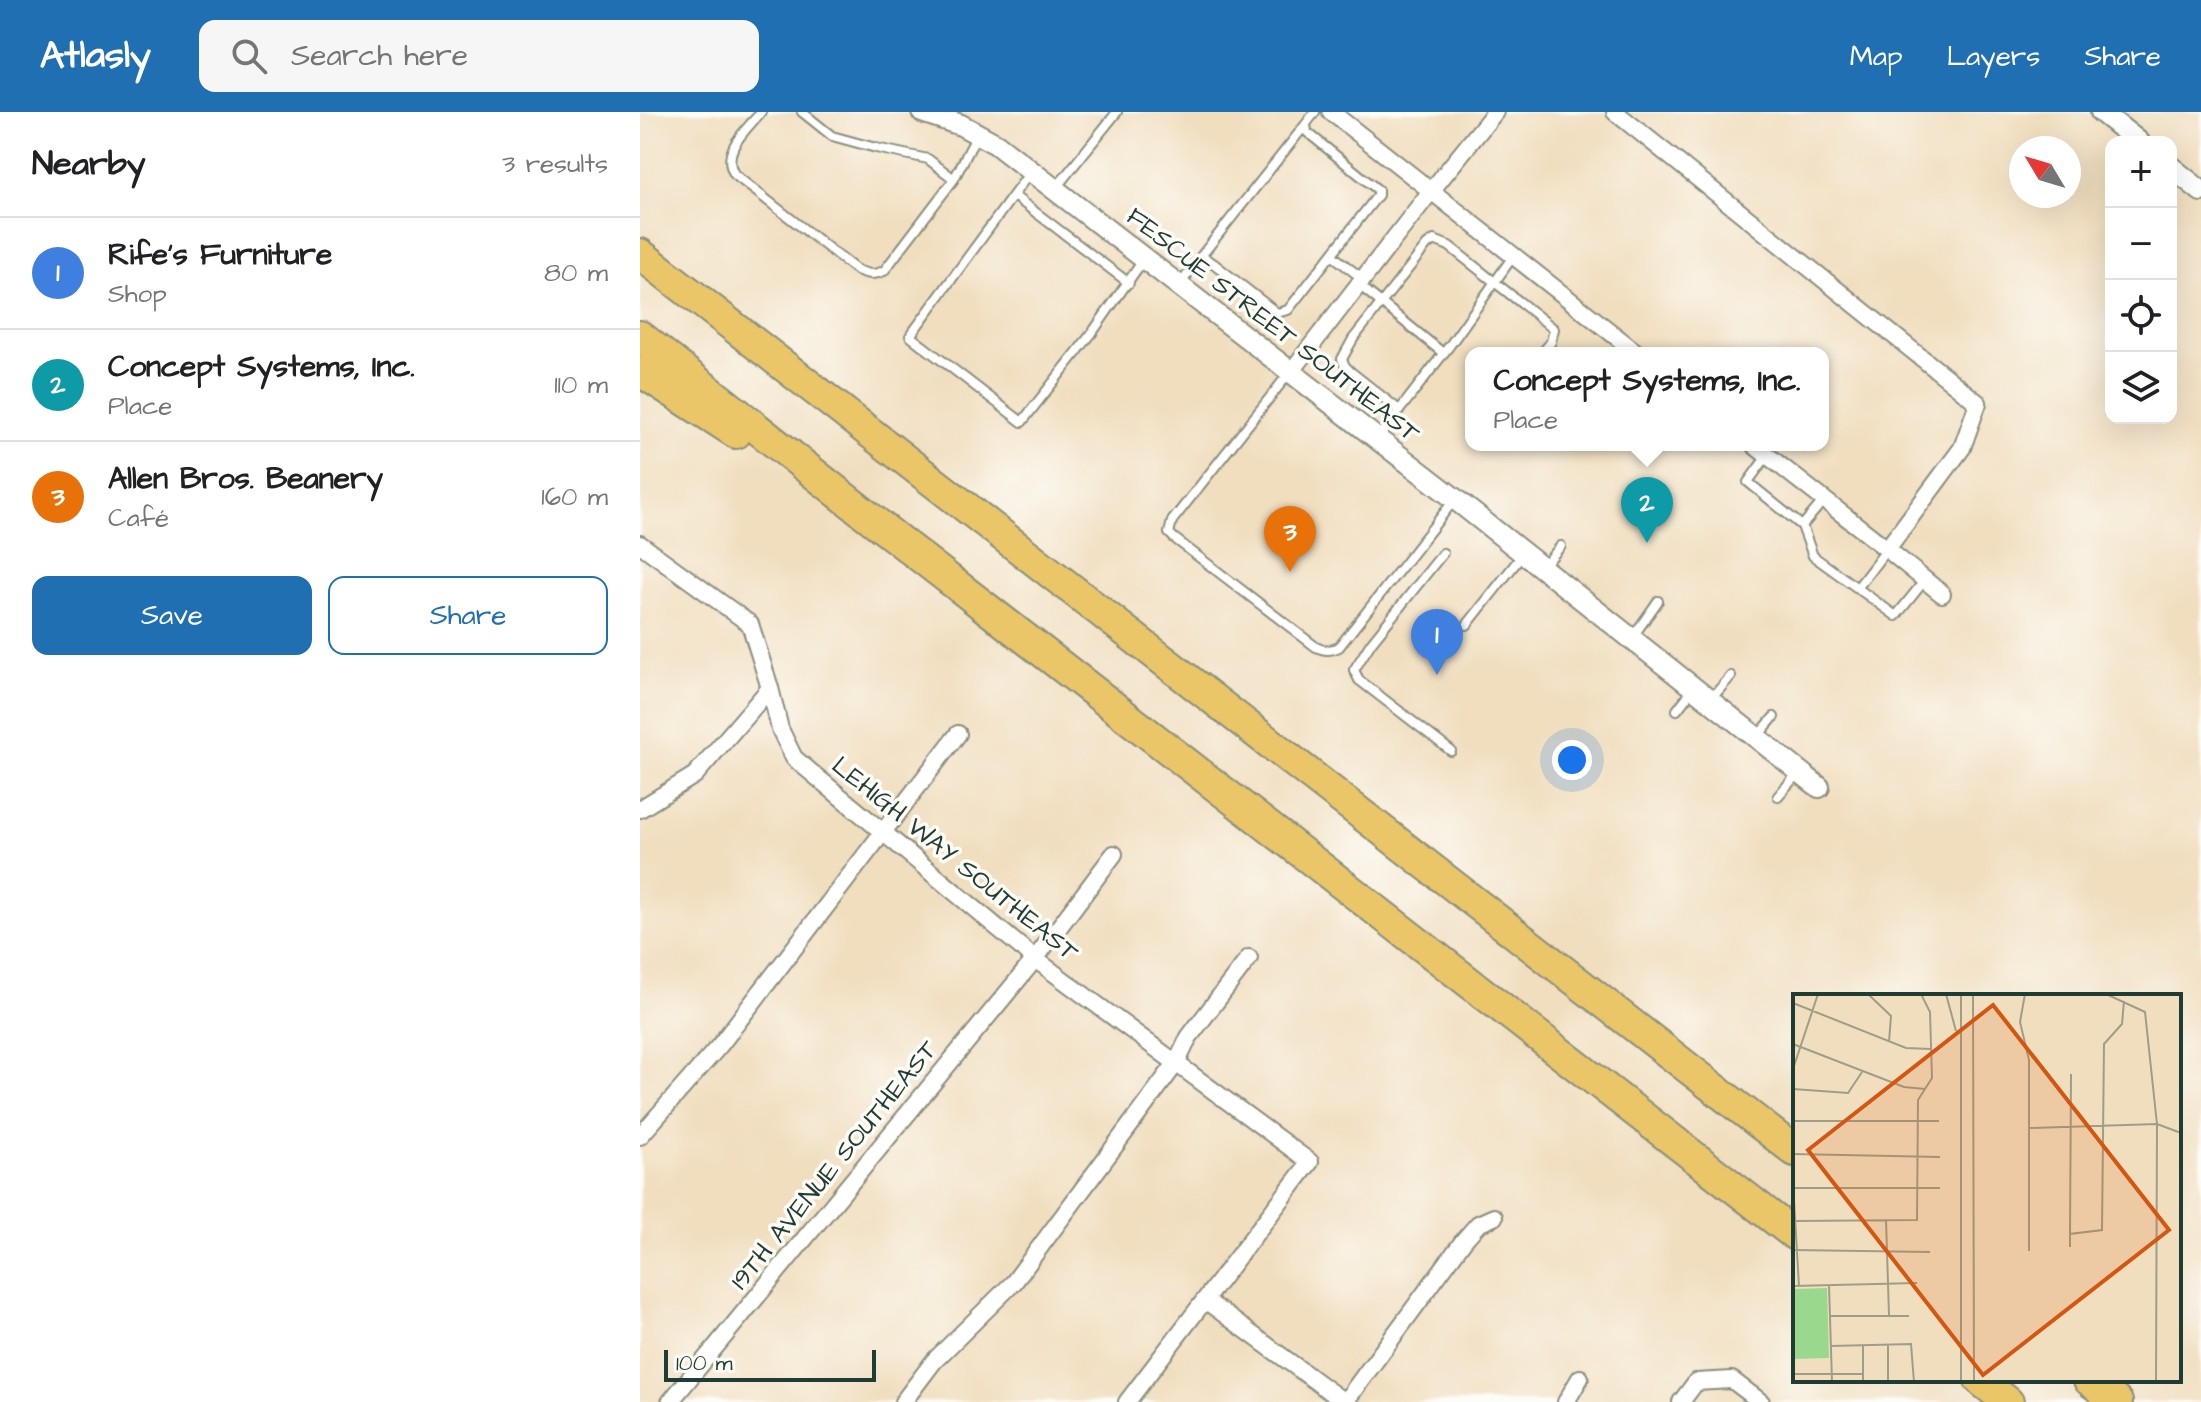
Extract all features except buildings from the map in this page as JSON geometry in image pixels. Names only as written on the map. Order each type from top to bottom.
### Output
[{"type":"highway","points":[[640,254],[1793,1149]]},
{"type":"highway","points":[[640,336],[1793,1233]]},
{"type":"highway","points":[[640,371],[883,528]]},
{"type":"highway","points":[[1983,1382],[2008,1402]]},
{"type":"highway","points":[[2092,1382],[2117,1402]]},
{"type":"street","name":"FESCUE STREET SOUTHEAST","points":[[922,112],[961,125],[996,144],[1377,438],[1819,787]]},
{"type":"street","points":[[1331,112],[1629,347]]},
{"type":"street","points":[[1291,372],[1495,112]]},
{"type":"street","points":[[1615,112],[1978,403],[1962,448],[1887,549]]},
{"type":"street","points":[[2101,112],[2131,136]]},
{"type":"street","points":[[2177,172],[2201,191]]},
{"type":"street","points":[[1762,451],[1942,594]]},
{"type":"street","name":"LEHIGH WAY SOUTHEAST","points":[[640,544],[750,624],[780,729],[794,758],[1035,959],[1310,1162],[1205,1300]]},
{"type":"street","points":[[640,809],[695,775],[770,688]]},
{"type":"street","points":[[640,1136],[720,1045],[958,734]]},
{"type":"street","name":"19TH AVENUE SOUTHEAST","points":[[670,1402],[1035,959],[1114,854]]},
{"type":"street","points":[[903,1402],[934,1361],[1014,1282],[1177,1062],[1189,1037],[1249,958]]},
{"type":"street","points":[[1127,1402],[1205,1300],[1344,1402],[1464,1240],[1478,1224],[1494,1217]]},
{"type":"street","points":[[1566,1402],[1580,1378]]},
{"type":"street","points":[[1681,1402],[1696,1382],[1732,1380],[1761,1402]]},
{"type":"lane","points":[[761,112],[731,152],[730,168],[855,269],[875,275],[884,271],[954,179],[977,134]]},
{"type":"lane","points":[[802,112],[832,136],[928,159],[954,179]]},
{"type":"lane","points":[[1055,189],[1117,112]]},
{"type":"lane","points":[[1179,285],[1315,112]]},
{"type":"lane","points":[[1197,261],[1204,258],[1213,263],[1277,313],[1288,310],[1332,255],[1378,195],[1378,190],[1307,132],[1306,124]]},
{"type":"lane","points":[[1031,171],[910,336],[1022,422],[1145,259]]},
{"type":"lane","points":[[1014,196],[1129,283]]},
{"type":"lane","points":[[1399,410],[1351,372],[1342,359],[1346,349],[1381,303],[1434,240],[1449,246],[1554,329],[1547,347]]},
{"type":"lane","points":[[1332,255],[1381,303],[1443,353]]},
{"type":"lane","points":[[1377,438],[1514,255]]},
{"type":"lane","points":[[1291,372],[1172,521],[1169,533],[1174,538],[1316,647],[1326,651],[1339,647],[1455,499]]},
{"type":"lane","points":[[1768,456],[1748,482],[1802,526],[1813,556],[1896,616],[1925,580]]},
{"type":"lane","points":[[1802,526],[1824,500]]},
{"type":"lane","points":[[1542,568],[1561,546]]},
{"type":"lane","points":[[1858,587],[1887,549]]},
{"type":"lane","points":[[1443,553],[1371,643],[1354,670],[1359,680],[1451,751]]},
{"type":"lane","points":[[1467,625],[1523,553]]},
{"type":"lane","points":[[1632,639],[1658,601]]},
{"type":"lane","points":[[1677,710],[1731,676]]},
{"type":"lane","points":[[1757,738],[1774,717]]},
{"type":"lane","points":[[1778,796],[1799,772]]},
{"type":"place","name":"Concept Systems, Inc.","points":[[1647,543]]},
{"type":"place","name":"Allen Bros. Beanery","points":[[1290,572]]},
{"type":"place","name":"Rife’s Furniture","points":[[1437,675]]}]
